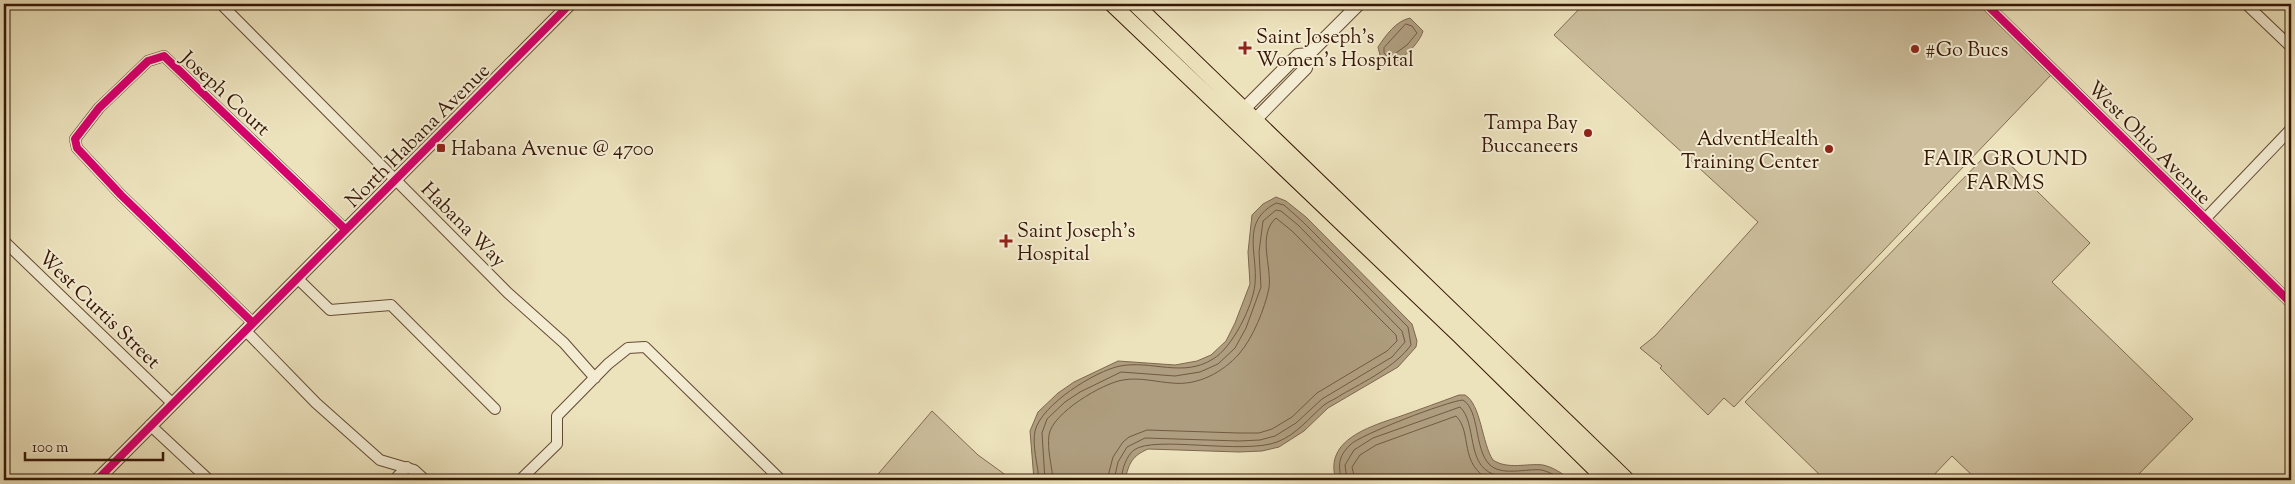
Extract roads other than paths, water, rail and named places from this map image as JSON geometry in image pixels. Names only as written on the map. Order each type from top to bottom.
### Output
[{"type":"main road","points":[[1112,4],[1244,120],[1627,480]]},
{"type":"main road","points":[[1135,4],[1244,120],[1606,480]]},
{"type":"street","name":"Habana Way","points":[[221,4],[508,293],[564,343],[595,378]]},
{"type":"street","name":"North Habana Avenue","points":[[97,480],[570,4]]},
{"type":"street","points":[[1244,120],[1306,68],[1309,54],[1359,4]]},
{"type":"street","name":"West Ohio Avenue","points":[[1986,4],[2291,303]]},
{"type":"street","points":[[2246,4],[2291,47]]},
{"type":"street","name":"Joseph Court","points":[[249,326],[77,148],[75,139],[99,108],[148,61],[164,56],[345,230]]},
{"type":"street","points":[[2205,220],[2291,129]]},
{"type":"street","name":"West Curtis Street","points":[[4,241],[172,403]]},
{"type":"street","points":[[296,278],[330,310],[391,306],[495,410]]},
{"type":"street","points":[[249,326],[316,403],[380,460],[414,470],[425,480]]},
{"type":"street","points":[[520,480],[557,444],[557,416],[628,348],[645,347],[781,480]]},
{"type":"street","points":[[150,425],[209,480]]},
{"type":"street","points":[[394,480],[406,467]]},
{"type":"water","points":[[1410,18],[1423,31],[1421,36],[1404,56],[1388,64],[1380,55],[1378,47],[1396,25]]},
{"type":"water","points":[[1276,197],[1286,201],[1306,217],[1412,324],[1417,341],[1416,347],[1398,367],[1328,408],[1304,431],[1279,447],[1262,451],[1239,452],[1148,449],[1138,454],[1132,461],[1125,480],[1034,480],[1030,431],[1038,412],[1058,393],[1074,382],[1118,361],[1175,365],[1197,361],[1211,355],[1226,341],[1250,284],[1248,252],[1252,215],[1263,204]]},
{"type":"water","points":[[1459,395],[1465,395],[1475,407],[1489,453],[1493,460],[1505,465],[1543,465],[1554,469],[1571,480],[1336,480],[1334,466],[1337,454],[1343,444],[1353,436],[1377,424]]},
{"type":"place","name":"Saint Joseph's Women's Hospital","points":[[1245,48]]},
{"type":"place","name":"#Go Bucs","points":[[1915,49]]},
{"type":"place","name":"Tampa Bay Buccaneers","points":[[1588,133]]},
{"type":"place","name":"Habana Avenue @ 4700","points":[[441,148]]},
{"type":"place","name":"AdventHealth Training Center","points":[[1829,149]]},
{"type":"place","name":"Saint Joseph's Hospital","points":[[1006,241]]},
{"type":"district","name":"FAIR GROUND FARMS","points":[[2006,170]]}]
